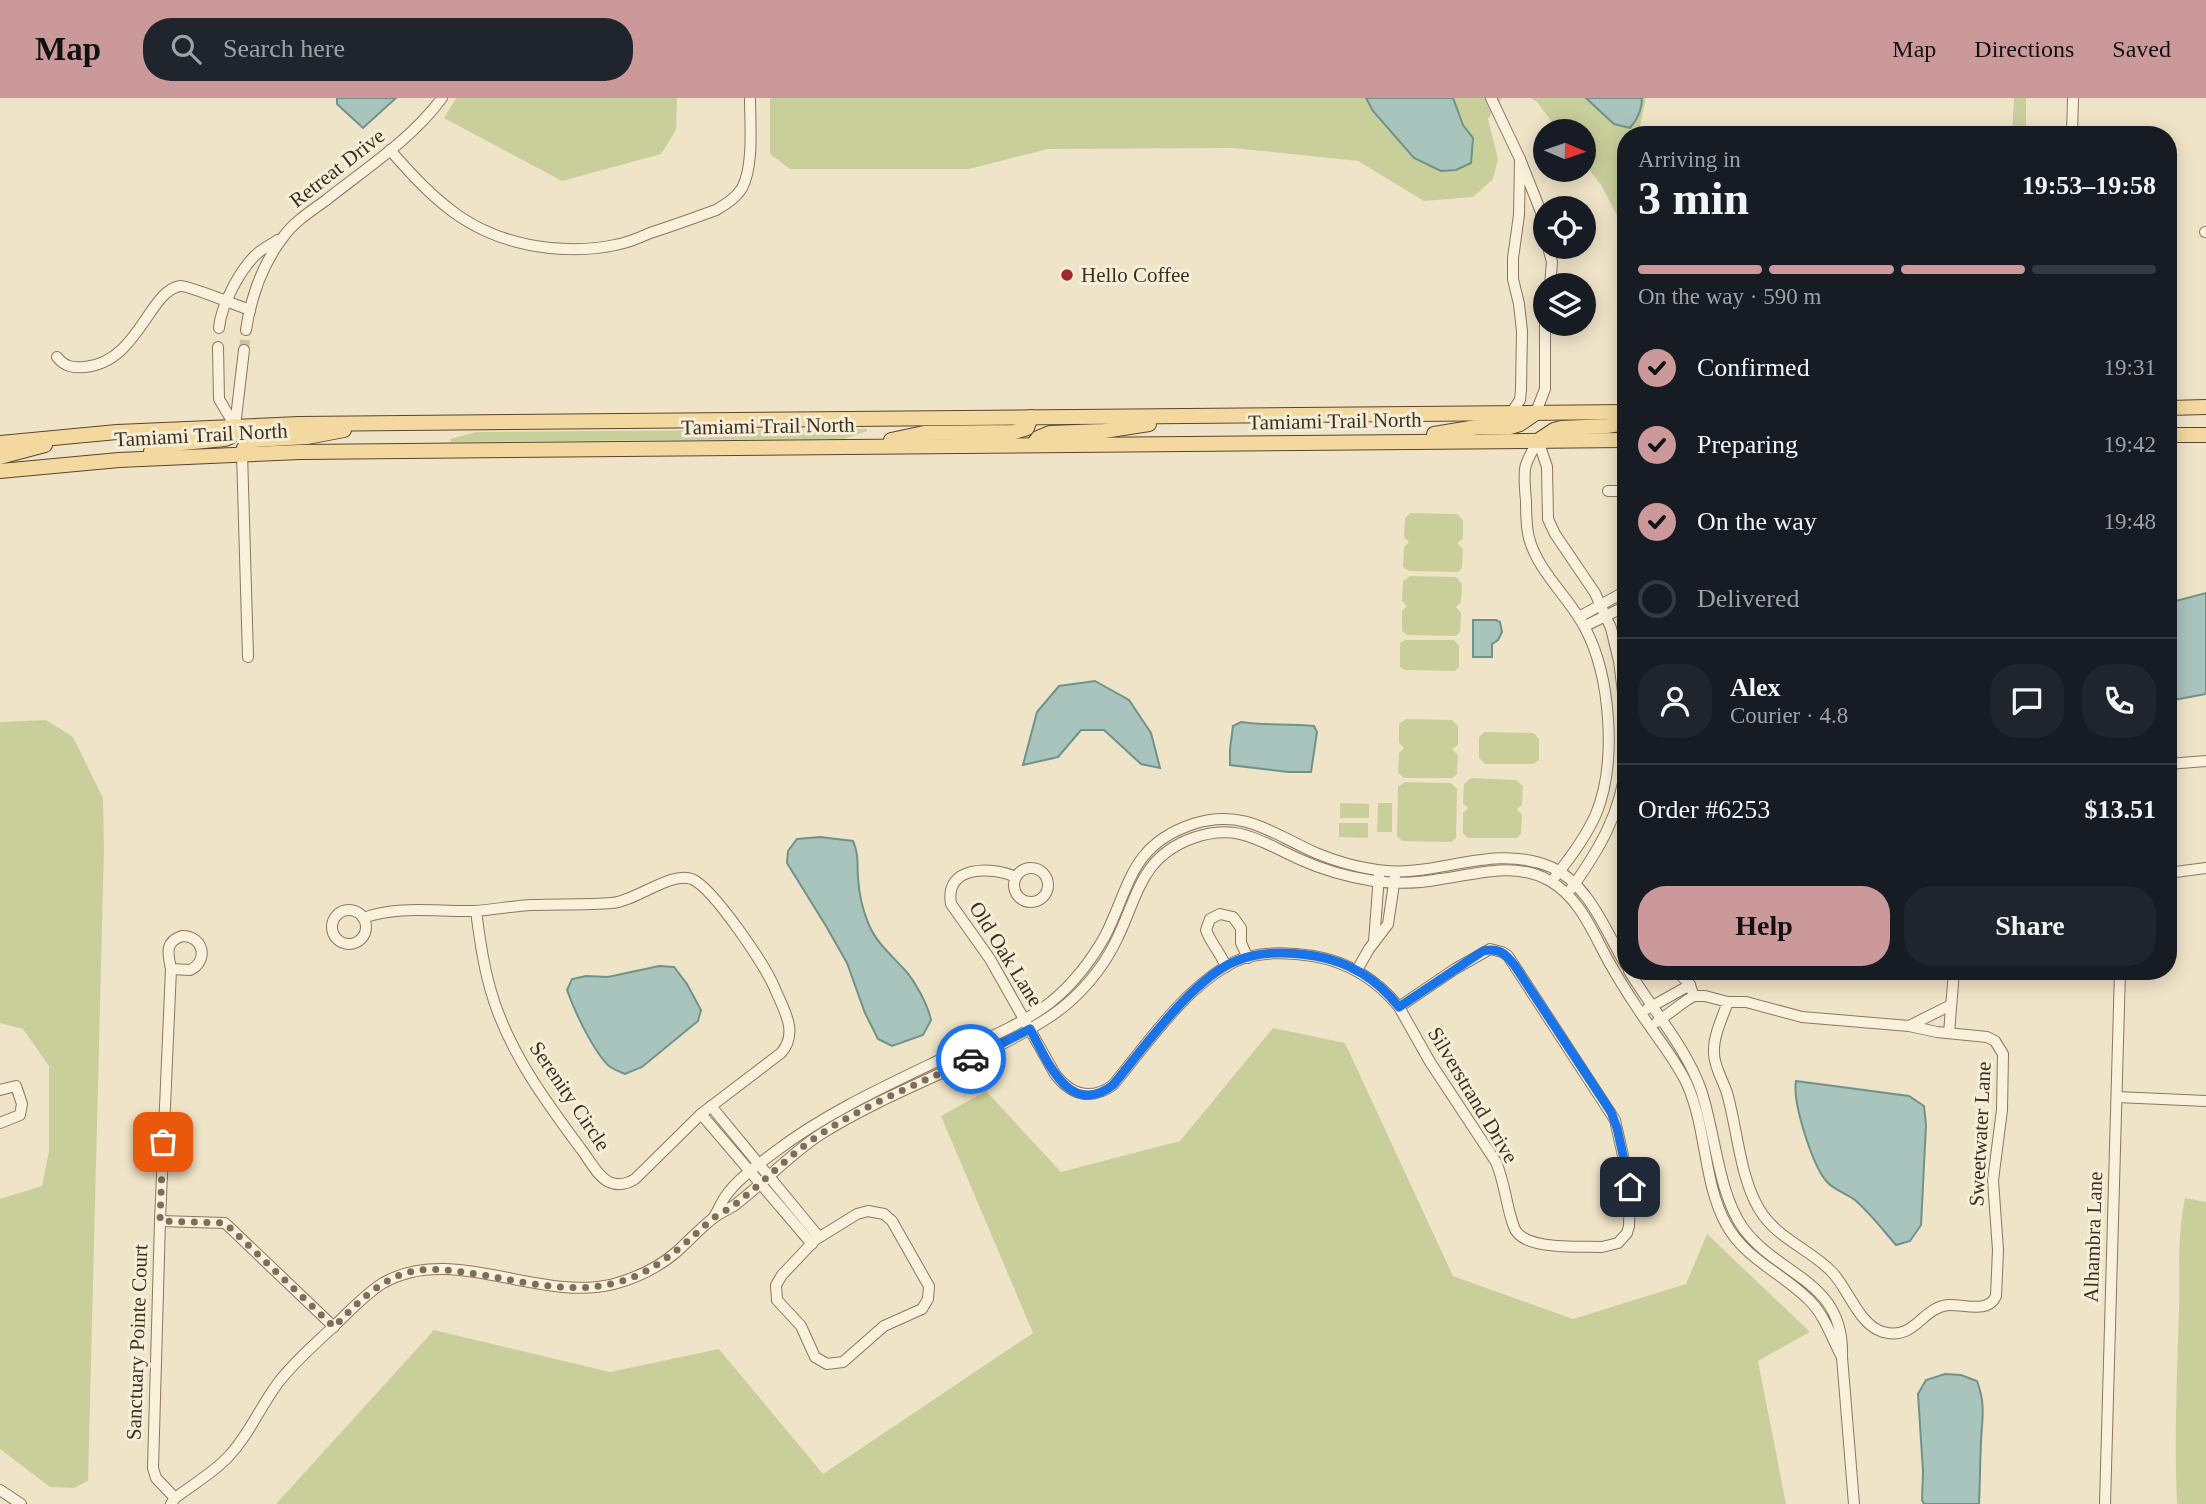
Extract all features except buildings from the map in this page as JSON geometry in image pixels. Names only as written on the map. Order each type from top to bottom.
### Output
[{"type":"main road","points":[[2177,408],[2206,408]]},
{"type":"main road","points":[[1381,442],[1477,427],[1510,427],[1520,424],[1536,412]]},
{"type":"main road","name":"Tamiami Trail North","points":[[0,443],[175,428],[383,423],[1617,412]]},
{"type":"main road","points":[[1033,445],[1042,435],[1050,433],[1104,431],[1199,416]]},
{"type":"main road","points":[[862,446],[924,433],[1014,432],[1027,428],[1031,417]]},
{"type":"main road","points":[[242,453],[254,440],[307,437],[383,423]]},
{"type":"main road","points":[[1538,440],[1561,428],[1617,424]]},
{"type":"main road","points":[[119,460],[183,443],[225,439],[230,436],[235,426]]},
{"type":"main road","points":[[0,457],[77,435]]},
{"type":"main road","points":[[2177,435],[2206,435]]},
{"type":"main road","name":"Tamiami Trail North","points":[[0,471],[119,460],[242,453],[1617,440]]},
{"type":"street","name":"Retreat Drive","points":[[219,328],[226,302],[257,253],[283,236],[301,219],[407,138],[442,98]]},
{"type":"street","points":[[390,150],[420,184],[466,222],[497,237],[526,245],[591,249],[618,245],[716,210],[731,201],[742,188],[746,175],[750,98]]},
{"type":"street","points":[[1491,98],[1535,196]]},
{"type":"street","points":[[2072,126],[2073,98]]},
{"type":"street","points":[[1511,413],[1520,400],[1521,390],[1522,331],[1513,279],[1520,159]]},
{"type":"street","name":"Retreat Drive","points":[[247,330],[256,288],[283,236]]},
{"type":"street","points":[[57,357],[63,364],[74,368],[92,366],[115,356],[128,345],[168,291],[178,286],[191,288],[250,310]]},
{"type":"street","points":[[1536,412],[1545,389],[1545,336]]},
{"type":"street","points":[[218,347],[219,399],[235,426]]},
{"type":"street","points":[[235,426],[244,350]]},
{"type":"street","points":[[1538,440],[1546,467],[1548,519],[1601,604],[1617,650]]},
{"type":"street","points":[[1538,440],[1525,467],[1529,538],[1543,566],[1582,622],[1591,640],[1601,677],[1607,724],[1608,758],[1604,790],[1596,814],[1583,838],[1551,881]]},
{"type":"street","points":[[242,453],[248,657]]},
{"type":"street","points":[[1608,491],[1617,491]]},
{"type":"street","points":[[1582,622],[1601,604],[1617,596]]},
{"type":"street","points":[[1582,622],[1606,617],[1617,611]]},
{"type":"street","points":[[2177,763],[2206,761]]},
{"type":"street","points":[[1567,894],[1602,843],[1617,811]]},
{"type":"street","points":[[714,1217],[725,1197],[790,1140],[834,1112],[1003,1031],[1054,999],[1080,973],[1105,935],[1126,884],[1142,858],[1161,841],[1194,824],[1217,820],[1249,822],[1274,831],[1320,855],[1394,883],[1429,881],[1500,869],[1535,875],[1551,881],[1578,906],[1617,973]]},
{"type":"street","points":[[173,1501],[228,1458],[254,1424],[277,1384],[364,1296],[401,1274],[422,1269],[449,1270],[578,1289],[614,1284],[632,1278],[661,1264],[714,1217],[732,1207],[820,1135],[856,1114],[1007,1042],[1056,1013],[1076,996],[1094,975],[1116,942],[1146,873],[1157,859],[1199,836],[1216,833],[1247,835],[1341,875],[1379,876],[1396,871],[1427,869],[1497,857],[1527,860],[1552,868],[1574,884],[1591,904],[1617,949]]},
{"type":"street","points":[[2177,872],[2206,868]]},
{"type":"street","points":[[1357,970],[1388,924],[1396,871]]},
{"type":"street","name":"Old Oak Lane","points":[[1016,877],[999,872],[967,872],[957,878],[950,897],[955,910],[990,959],[1030,1029]]},
{"type":"street","points":[[1374,942],[1379,876]]},
{"type":"street","name":"Serenity Circle","points":[[363,918],[390,910],[476,911],[530,905],[620,902],[674,878],[691,879],[699,883],[717,904],[757,956],[774,985],[790,1028],[787,1044],[781,1053],[701,1114],[635,1179],[623,1184],[606,1180],[550,1106],[514,1050],[494,1002],[476,911]]},
{"type":"street","points":[[1226,967],[1220,952],[1210,942],[1206,930],[1210,919],[1220,914],[1233,917],[1241,928],[1241,943],[1248,958]]},
{"type":"street","name":"Silverstrand Drive","points":[[1030,1029],[1062,1083],[1078,1094],[1098,1094],[1113,1085],[1198,986],[1236,961],[1275,954],[1333,960],[1357,970],[1384,990],[1399,1007],[1430,1062],[1496,1163],[1513,1227],[1519,1236],[1533,1243],[1602,1247],[1621,1240],[1629,1226],[1630,1187],[1615,1120],[1508,956],[1496,950],[1483,951],[1399,1007]]},
{"type":"street","name":"Sanctuary Pointe Court","points":[[171,969],[153,1468],[156,1478],[173,1501]]},
{"type":"street","points":[[1621,980],[1687,1084],[1712,1185],[1724,1221],[1739,1244],[1749,1253],[1798,1290],[1819,1301]]},
{"type":"street","points":[[1635,980],[1687,1060],[1701,1090],[1727,1192],[1741,1225],[1762,1248],[1809,1283],[1819,1301],[1821,1314],[1842,1357],[1854,1504]]},
{"type":"street","points":[[1684,980],[1692,990]]},
{"type":"street","points":[[1949,1033],[1953,980]]},
{"type":"street","name":"Alhambra Lane","points":[[2105,1504],[2120,980]]},
{"type":"street","points":[[1640,1013],[1692,990]]},
{"type":"street","points":[[1650,1027],[1692,990]]},
{"type":"street","name":"Sweetwater Lane","points":[[1692,990],[1728,1002],[1746,1002],[1802,1017],[1909,1026],[1990,1038],[1999,1045],[2003,1054],[2001,1122],[1993,1180],[1998,1250],[1995,1300],[1985,1307],[1940,1307],[1913,1328],[1897,1334],[1884,1333],[1867,1323],[1842,1284],[1817,1258],[1763,1216],[1748,1183],[1727,1095],[1714,1056],[1714,1042],[1728,1002]]},
{"type":"street","points":[[1909,1026],[1951,1005]]},
{"type":"street","points":[[0,1090],[16,1086],[22,1104],[20,1115],[0,1123]]},
{"type":"street","points":[[2116,1097],[2206,1101]]},
{"type":"street","points":[[711,1106],[769,1175],[816,1240]]},
{"type":"street","points":[[701,1114],[760,1183],[816,1240]]},
{"type":"street","points":[[861,1212],[884,1214],[892,1221],[926,1281],[929,1292],[926,1304],[918,1312],[884,1326],[843,1362],[830,1365],[819,1361],[801,1326],[780,1304],[775,1290],[782,1275],[816,1240],[861,1212]]},
{"type":"street","points":[[160,1221],[225,1223],[334,1327]]},
{"type":"street","points":[[1819,1301],[1842,1284]]},
{"type":"street","points":[[0,1490],[21,1504]]},
{"type":"green space","points":[[456,98],[677,98],[676,130],[661,154],[562,181],[444,118]]},
{"type":"green space","points":[[770,98],[1502,98],[1488,119],[1498,159],[1493,179],[1473,197],[1424,201],[1358,161],[1233,148],[1048,149],[969,169],[790,169],[770,154]]},
{"type":"green space","points":[[1531,98],[1646,98],[1640,126],[1617,126],[1617,215],[1596,179],[1596,119],[1550,119]]},
{"type":"green space","points":[[2014,98],[2026,98],[2026,126],[2012,126]]},
{"type":"green space","points":[[867,429],[844,439],[451,442],[450,439],[476,432]]},
{"type":"green space","points":[[1411,513],[1457,514],[1463,520],[1463,539],[1457,543],[1463,549],[1462,568],[1458,572],[1409,571],[1403,567],[1404,547],[1409,542],[1404,537],[1405,518]]},
{"type":"green space","points":[[1410,576],[1456,577],[1462,584],[1461,602],[1456,607],[1461,613],[1460,632],[1456,636],[1407,635],[1402,631],[1402,611],[1407,606],[1402,601],[1403,581]]},
{"type":"green space","points":[[1405,640],[1454,640],[1459,646],[1459,667],[1455,671],[1405,670],[1400,667],[1400,643]]},
{"type":"green space","points":[[1406,719],[1452,720],[1458,726],[1458,745],[1452,749],[1458,755],[1457,774],[1452,778],[1404,778],[1398,773],[1399,753],[1404,748],[1399,743],[1399,724]]},
{"type":"green space","points":[[46,720],[73,737],[103,798],[88,1481],[74,1488],[50,1487],[0,1449],[0,1199],[42,1186],[49,1151],[49,1066],[23,1029],[0,1023],[0,722]]},
{"type":"green space","points":[[1484,732],[1534,733],[1539,739],[1539,760],[1534,764],[1485,764],[1479,758],[1479,737]]},
{"type":"green space","points":[[1471,778],[1516,780],[1523,786],[1522,805],[1517,809],[1522,815],[1521,834],[1517,838],[1468,838],[1463,833],[1463,813],[1468,808],[1463,803],[1464,784]]},
{"type":"green space","points":[[1405,782],[1451,783],[1457,789],[1456,838],[1451,842],[1402,841],[1397,836],[1398,787]]},
{"type":"green space","points":[[1340,803],[1369,804],[1369,818],[1340,818]]},
{"type":"green space","points":[[1378,803],[1392,803],[1392,832],[1377,832]]},
{"type":"green space","points":[[1339,823],[1368,823],[1368,838],[1339,837]]},
{"type":"green space","points":[[1273,1028],[1345,1043],[1453,1276],[1573,1319],[1686,1284],[1707,1234],[1810,1332],[1758,1361],[1786,1504],[276,1504],[434,1330],[610,1372],[719,1349],[823,1474],[1033,1333],[941,1116],[986,1091],[1061,1172],[1180,1141]]},
{"type":"green space","points":[[2185,1198],[2206,1202],[2206,1504],[2177,1504],[2179,1254]]},
{"type":"water","points":[[337,98],[396,98],[363,128],[337,104]]},
{"type":"water","points":[[1366,98],[1453,98],[1463,125],[1473,138],[1471,163],[1456,170],[1441,171],[1414,158],[1373,111]]},
{"type":"water","points":[[1586,98],[1642,98],[1639,114],[1632,126],[1614,124]]},
{"type":"water","points":[[2206,593],[2206,694],[2177,699],[2177,601]]},
{"type":"water","points":[[1473,620],[1500,622],[1502,632],[1492,644],[1492,657],[1473,657]]},
{"type":"water","points":[[1095,681],[1129,700],[1151,733],[1160,768],[1141,764],[1104,730],[1081,730],[1058,757],[1023,765],[1037,712],[1059,686]]},
{"type":"water","points":[[1241,722],[1314,726],[1317,732],[1311,772],[1230,765],[1233,726]]},
{"type":"water","points":[[820,837],[853,841],[857,855],[860,896],[867,920],[876,937],[907,973],[924,1000],[931,1020],[923,1035],[892,1046],[878,1039],[865,1013],[847,963],[787,863],[788,851],[797,839]]},
{"type":"water","points":[[659,966],[674,967],[687,984],[701,1010],[698,1021],[642,1067],[625,1074],[609,1066],[597,1051],[567,990],[572,979],[586,976],[608,977]]},
{"type":"water","points":[[1796,1081],[1909,1096],[1924,1106],[1926,1125],[1921,1225],[1910,1241],[1896,1245],[1861,1205],[1828,1183],[1822,1175],[1800,1119]]},
{"type":"water","points":[[1945,1374],[1961,1375],[1977,1381],[1982,1397],[1979,1504],[1924,1504],[1922,1500],[1918,1394],[1926,1380]]},
{"type":"tunnel","points":[[244,350],[246,330]]},
{"type":"way so far","points":[[163,1142],[160,1221],[225,1223],[334,1327],[364,1296],[401,1274],[422,1269],[489,1275],[578,1289],[614,1284],[647,1272],[675,1254],[714,1217],[732,1207],[786,1160],[820,1135],[856,1114],[971,1059]]},
{"type":"place","name":"Hello Coffee","points":[[1067,275]]},
{"type":"route","points":[[971,1059],[1030,1029],[1062,1083],[1078,1094],[1098,1094],[1113,1085],[1198,986],[1236,961],[1275,954],[1333,960],[1370,978],[1399,1007],[1483,951],[1502,951],[1515,966],[1611,1112],[1630,1187]]}]
